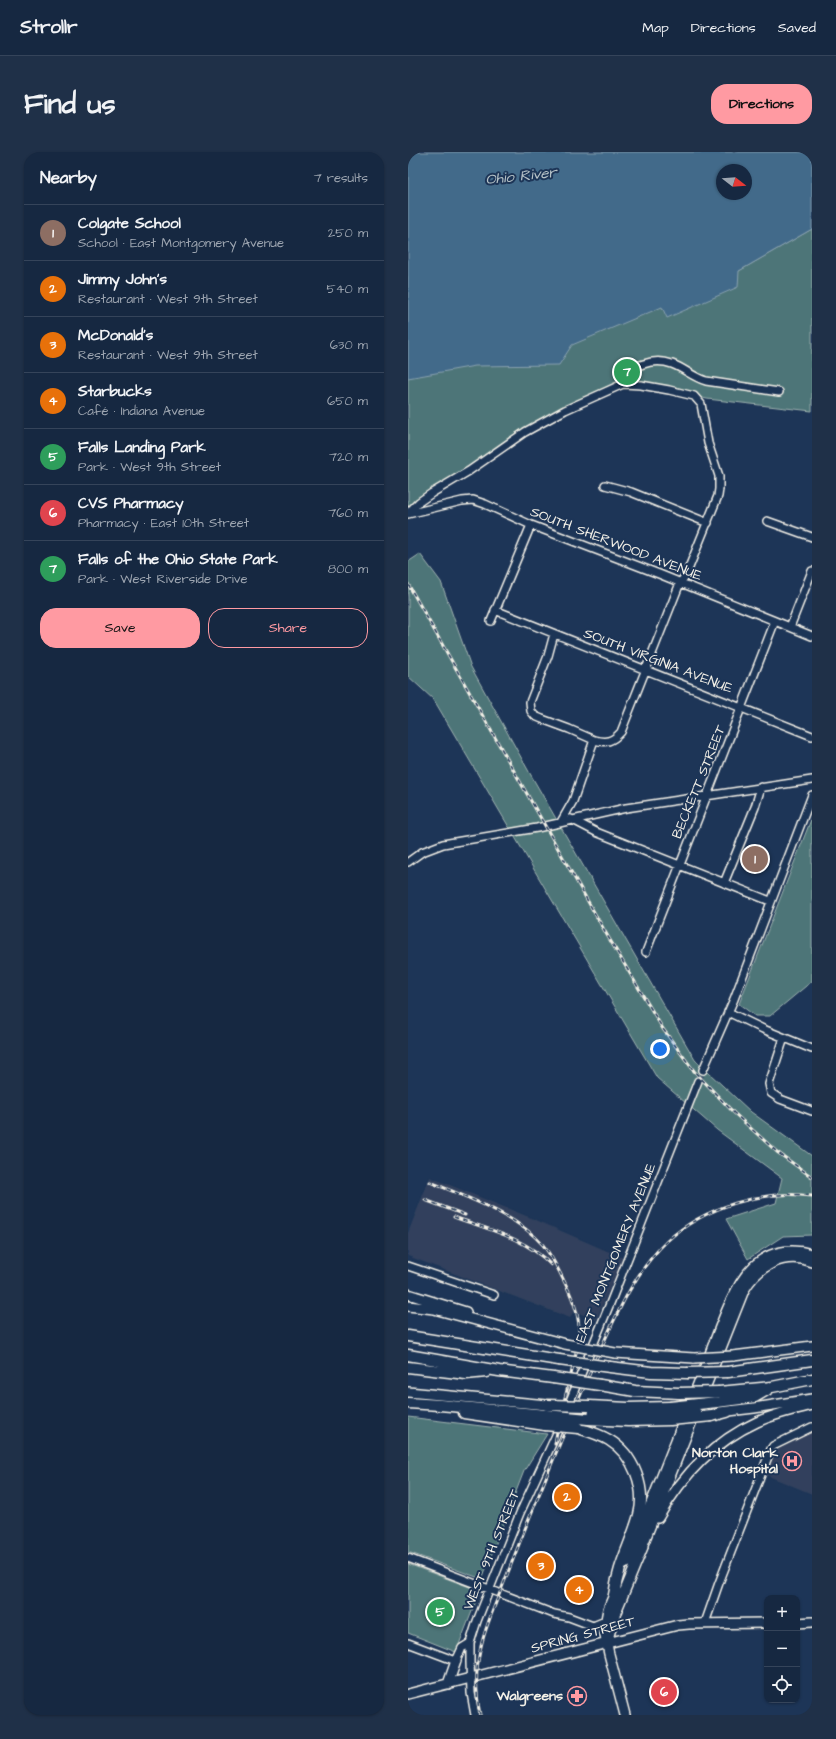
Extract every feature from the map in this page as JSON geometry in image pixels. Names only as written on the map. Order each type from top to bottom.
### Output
[{"type":"highway","points":[[408,1336],[559,1360],[651,1372],[728,1372],[812,1360]]},
{"type":"highway","points":[[408,1355],[499,1371],[635,1391],[679,1392],[718,1397]]},
{"type":"highway","points":[[408,1367],[466,1374],[499,1371]]},
{"type":"highway","points":[[670,1414],[718,1397],[812,1380]]},
{"type":"highway","points":[[412,1404],[440,1410],[546,1415],[628,1408],[670,1414],[712,1414],[727,1412]]},
{"type":"highway","points":[[546,1415],[610,1441],[623,1452],[634,1468],[640,1488],[638,1516],[619,1568],[614,1595]]},
{"type":"main road","points":[[626,1715],[604,1630],[605,1621],[712,1348],[744,1277],[759,1261],[769,1255],[779,1252],[796,1251],[812,1254]]},
{"type":"main road","points":[[607,1643],[616,1612],[744,1290],[756,1273],[772,1263],[793,1258],[812,1262]]},
{"type":"main road","points":[[408,1294],[508,1325],[530,1335]]},
{"type":"main road","points":[[408,1306],[434,1309],[565,1344],[615,1353],[694,1358],[733,1356],[812,1346]]},
{"type":"main road","points":[[780,1350],[812,1339]]},
{"type":"main road","points":[[408,1392],[440,1396],[546,1415]]},
{"type":"main road","points":[[727,1412],[812,1399]]},
{"type":"main road","points":[[640,1552],[674,1491],[702,1458],[729,1437],[757,1422],[812,1405]]},
{"type":"main road","points":[[800,1623],[812,1622]]},
{"type":"main road","name":"SPRING STREET","points":[[408,1694],[678,1625],[705,1623],[764,1623]]},
{"type":"main road","points":[[448,1684],[456,1661]]},
{"type":"street","points":[[623,384],[629,372],[637,366],[652,362],[671,364],[685,370],[695,378],[706,381],[779,392]]},
{"type":"street","points":[[408,514],[419,502],[469,471],[525,432],[565,410],[623,384],[641,385],[694,396],[701,404],[706,433],[716,465],[720,483],[718,496],[686,575],[680,583],[622,732],[606,743],[594,740],[535,716],[531,711],[530,702],[548,656],[554,634]]},
{"type":"street","points":[[605,485],[631,492],[708,523]]},
{"type":"street","name":"SOUTH SHERWOOD AVENUE","points":[[408,514],[444,504],[473,500],[531,525],[812,636]]},
{"type":"street","points":[[767,521],[812,537]]},
{"type":"street","points":[[490,621],[531,525]]},
{"type":"street","points":[[790,627],[812,571]]},
{"type":"street","name":"SOUTH VIRGINIA AVENUE","points":[[495,610],[812,736]]},
{"type":"street","name":"BECKETT STREET","points":[[646,952],[775,621]]},
{"type":"street","points":[[561,822],[573,801],[594,740]]},
{"type":"street","points":[[408,862],[422,852],[444,844],[537,828],[571,819],[626,808],[812,780]]},
{"type":"street","points":[[724,883],[755,807],[761,787]]},
{"type":"street","points":[[703,1070],[728,1012],[812,795]]},
{"type":"street","points":[[571,819],[596,832],[770,901]]},
{"type":"street","points":[[728,1012],[784,1038],[812,1049]]},
{"type":"street","points":[[784,1038],[776,1056],[769,1084],[771,1093],[780,1099],[812,1111]]},
{"type":"street","name":"EAST MONTGOMERY AVENUE","points":[[556,1435],[698,1081]]},
{"type":"street","points":[[408,1266],[494,1295]]},
{"type":"street","points":[[705,1623],[771,1449],[776,1444],[812,1427]]},
{"type":"street","name":"WEST 9TH STREET","points":[[475,1715],[470,1679],[470,1643],[477,1621],[520,1513],[556,1435]]},
{"type":"street","points":[[408,1558],[490,1588],[554,1614],[569,1617],[593,1626],[605,1621]]},
{"type":"street","points":[[408,1643],[456,1661],[462,1648],[470,1643]]},
{"type":"shaded area","points":[[430,1177],[536,1220],[623,1258],[596,1320],[574,1311],[570,1318],[408,1256],[408,1233]]},
{"type":"shaded area","name":"Norton Clark Hospital","points":[[812,1430],[812,1494],[766,1475],[776,1448]]},
{"type":"green space","points":[[812,229],[812,411],[707,399],[623,378],[525,432],[408,513],[408,276],[739,271]]},
{"type":"green space","points":[[420,554],[441,582],[471,667],[528,770],[695,1060],[751,1112],[812,1156],[812,1235],[783,1236],[748,1259],[726,1219],[776,1203],[782,1178],[717,1130],[657,1078],[434,700],[408,676],[408,562]]},
{"type":"green space","points":[[812,817],[812,981],[770,1016],[755,1016],[739,1004]]},
{"type":"green space","points":[[408,1417],[547,1434],[524,1471],[482,1579],[408,1552]]},
{"type":"green space","points":[[408,1564],[480,1591],[456,1652],[408,1633]]},
{"type":"water","name":"Ohio River","points":[[408,152],[812,152],[812,229],[739,271],[738,287],[667,318],[662,307],[572,345],[559,365],[475,366],[408,378]]},
{"type":"tunnel","points":[[698,1081],[703,1070]]},
{"type":"railway","points":[[408,584],[607,935],[663,1029],[694,1071],[734,1113],[777,1152],[812,1177]]},
{"type":"railway","points":[[430,1182],[490,1208],[532,1234],[550,1254],[569,1290],[577,1315],[579,1334],[555,1444]]},
{"type":"railway","points":[[480,1715],[477,1691],[477,1667],[489,1620],[596,1359],[618,1312],[635,1281],[655,1253],[667,1241],[682,1229],[716,1210],[754,1198],[774,1195],[812,1196]]},
{"type":"railway","points":[[425,1200],[465,1215]]},
{"type":"railway","points":[[454,1217],[506,1235],[530,1248],[551,1265]]},
{"type":"place","name":"Falls of the Ohio State Park","points":[[627,372]]},
{"type":"place","name":"Colgate School","points":[[755,859]]},
{"type":"place","name":"Norton Clark Hospital","points":[[792,1461]]},
{"type":"place","name":"Jimmy John's","points":[[567,1497]]},
{"type":"place","name":"McDonald's","points":[[541,1566]]},
{"type":"place","name":"Starbucks","points":[[579,1590]]},
{"type":"place","name":"Falls Landing Park","points":[[440,1612]]},
{"type":"place","name":"CVS Pharmacy","points":[[664,1692]]},
{"type":"place","name":"Walgreens","points":[[577,1696]]}]
